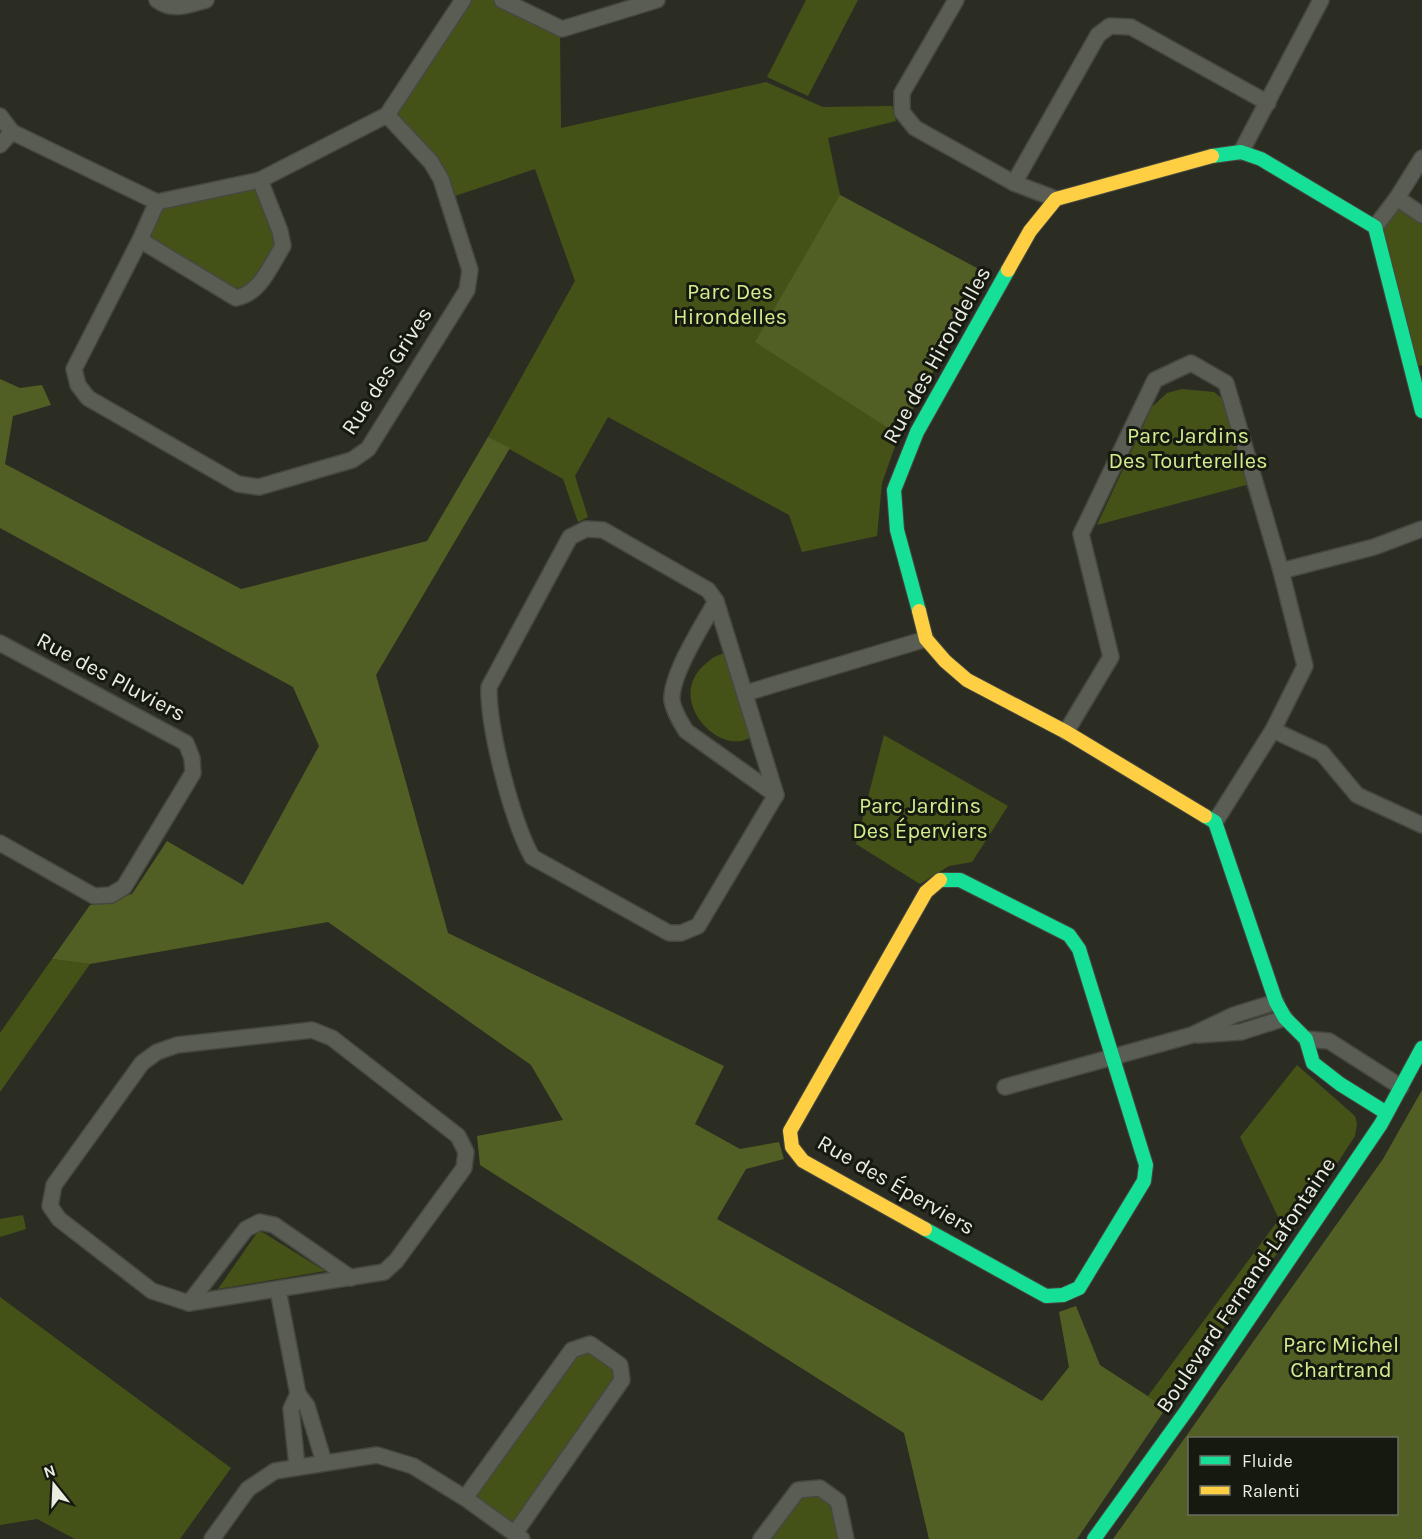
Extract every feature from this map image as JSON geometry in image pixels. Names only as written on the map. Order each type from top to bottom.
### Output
[{"type":"street","points":[[157,0],[165,6],[180,7],[206,0]]},
{"type":"street","points":[[0,116],[12,132],[157,202],[260,180],[387,115],[463,0]]},
{"type":"street","points":[[502,0],[562,29],[657,0]]},
{"type":"street","points":[[956,0],[902,93],[902,112],[915,128],[1014,183],[1056,199],[1209,156],[1241,152],[1261,159],[1375,227],[1416,367],[1422,411]]},
{"type":"street","points":[[1241,152],[1321,0]]},
{"type":"street","points":[[1014,183],[1098,35],[1110,26],[1131,27],[1268,103]]},
{"type":"street","name":"Rue des Grives","points":[[140,240],[74,369],[78,385],[88,398],[238,484],[259,487],[352,460],[368,449],[461,300],[467,290],[470,270],[441,179],[430,162],[387,115]]},
{"type":"street","points":[[0,145],[12,132]]},
{"type":"street","points":[[1375,227],[1397,198],[1422,158]]},
{"type":"street","points":[[157,202],[140,240],[236,298],[249,295],[259,285],[283,246],[280,231],[260,180]]},
{"type":"street","points":[[1397,198],[1422,215]]},
{"type":"street","name":"Rue des Hirondelles","points":[[1056,199],[1030,231],[917,432],[894,490],[897,530],[926,639],[945,661],[967,680],[1066,732],[1215,822]]},
{"type":"street","points":[[1066,732],[1111,657],[1081,534],[1155,380],[1191,363],[1226,383],[1281,571],[1305,666],[1273,730],[1215,822],[1276,1002],[1285,1018],[1306,1039],[1313,1063],[1340,1084],[1385,1112]]},
{"type":"street","points":[[586,529],[603,530],[708,590],[716,601],[776,795],[698,926],[681,933],[669,933],[532,857],[520,835],[488,711],[489,687],[570,537],[586,529]]},
{"type":"street","points":[[1281,571],[1374,547],[1422,529]]},
{"type":"street","points":[[716,601],[673,685],[672,701],[677,717],[686,731],[776,795]]},
{"type":"street","points":[[746,693],[926,639]]},
{"type":"street","name":"Rue des Pluviers","points":[[0,643],[186,743],[192,758],[193,773],[124,887],[111,895],[94,896],[0,843]]},
{"type":"street","points":[[1273,730],[1322,753],[1357,795],[1422,825]]},
{"type":"street","name":"Rue des Éperviers","points":[[940,880],[960,880],[1069,935],[1079,949],[1112,1057],[1146,1165],[1144,1181],[1079,1288],[1063,1295],[1046,1296],[803,1161],[792,1147],[790,1131],[926,892],[940,880]]},
{"type":"street","points":[[1005,1087],[1192,1035],[1234,1015],[1276,1002]]},
{"type":"street","points":[[1192,1035],[1233,1033],[1285,1018]]},
{"type":"street","points":[[312,1030],[332,1038],[458,1136],[466,1152],[464,1168],[396,1261],[384,1272],[278,1290],[189,1303],[152,1291],[59,1219],[50,1206],[54,1185],[142,1063],[157,1052],[177,1045],[312,1030]]},
{"type":"street","points":[[1306,1039],[1329,1041],[1401,1087]]},
{"type":"street","name":"Boulevard Fernand-Lafontaine","points":[[1094,1539],[1187,1410],[1381,1124],[1385,1112],[1422,1048]]},
{"type":"street","points":[[189,1303],[246,1229],[260,1221],[274,1225],[351,1278]]},
{"type":"street","points":[[278,1290],[298,1394],[307,1406],[324,1462]]},
{"type":"street","points":[[212,1539],[248,1490],[275,1471],[376,1455],[413,1466],[465,1497],[519,1536],[622,1380],[620,1365],[590,1344],[572,1350],[465,1497]]},
{"type":"street","points":[[297,1466],[291,1409],[298,1394]]},
{"type":"street","points":[[761,1539],[798,1490],[820,1488],[838,1501],[846,1539]]},
{"type":"green space","name":"Parc Des Hirondelles","points":[[468,0],[494,0],[560,31],[561,128],[766,82],[823,107],[892,106],[896,121],[828,138],[840,195],[986,273],[899,435],[882,483],[877,536],[802,552],[789,515],[608,417],[575,476],[588,517],[578,522],[563,479],[488,437],[575,281],[535,169],[452,197],[442,163],[393,114]]},
{"type":"green space","points":[[806,0],[858,0],[808,96],[767,77]]},
{"type":"green space","points":[[258,185],[279,246],[256,283],[236,294],[146,239],[159,205]]},
{"type":"green space","points":[[840,195],[986,273],[899,435],[755,342]]},
{"type":"green space","points":[[1397,198],[1422,215],[1422,365],[1411,368],[1375,227]]},
{"type":"green space","points":[[0,379],[20,388],[42,385],[51,405],[13,416],[5,464],[241,589],[427,541],[488,437],[510,448],[376,675],[448,933],[724,1066],[695,1124],[740,1149],[779,1142],[784,1159],[746,1169],[717,1219],[1042,1401],[1069,1367],[1059,1312],[1076,1306],[1100,1365],[1166,1408],[1077,1539],[929,1539],[904,1433],[480,1165],[477,1136],[563,1120],[531,1065],[328,922],[90,964],[52,959],[90,905],[132,894],[167,841],[243,885],[319,746],[293,687],[0,528]]},
{"type":"green space","name":"Parc Jardins Des Tourterelles","points":[[1182,389],[1214,392],[1225,401],[1250,484],[1097,525],[1152,407],[1167,393]]},
{"type":"green space","points":[[726,653],[755,734],[742,741],[729,740],[715,735],[703,724],[695,711],[691,697],[693,681],[702,667],[713,658]]},
{"type":"green space","name":"Parc Jardins Des Éperviers","points":[[884,735],[1008,806],[972,862],[949,866],[920,884],[856,844]]},
{"type":"green space","points":[[52,959],[90,964],[0,1092],[0,1033]]},
{"type":"green space","points":[[1297,1065],[1355,1116],[1357,1124],[1355,1136],[1296,1227],[1166,1408],[1148,1396],[1279,1219],[1240,1137]]},
{"type":"green space","name":"Parc Michel Chartrand","points":[[1422,1090],[1422,1539],[1113,1539],[1383,1159]]},
{"type":"green space","points":[[23,1215],[26,1229],[0,1237],[0,1219]]},
{"type":"green space","points":[[259,1230],[325,1271],[218,1289]]},
{"type":"green space","points":[[0,1297],[231,1468],[180,1539],[75,1539],[37,1519],[0,1525]]},
{"type":"green space","points":[[590,1344],[620,1365],[622,1380],[515,1533],[465,1498],[572,1350]]},
{"type":"green space","points":[[798,1490],[838,1501],[846,1539],[761,1539]]},
{"type":"traffic: fast","points":[[1212,156],[1241,152],[1261,159],[1375,227],[1422,411]]},
{"type":"traffic: fast","points":[[919,611],[897,530],[894,490],[917,432],[1008,270]]},
{"type":"traffic: fast","points":[[1205,816],[1215,822],[1276,1002],[1285,1018],[1306,1039],[1313,1063],[1340,1084],[1385,1112]]},
{"type":"traffic: fast","points":[[925,1229],[1046,1296],[1063,1295],[1079,1288],[1144,1181],[1146,1165],[1079,949],[1069,935],[960,880],[940,880]]},
{"type":"traffic: fast","points":[[1094,1539],[1187,1410],[1381,1124],[1422,1048]]},
{"type":"traffic: slow","points":[[1008,270],[1030,231],[1056,199],[1212,156]]},
{"type":"traffic: slow","points":[[919,611],[926,639],[945,661],[967,680],[1066,732],[1205,816]]},
{"type":"traffic: slow","points":[[925,1229],[803,1161],[792,1147],[790,1131],[926,892],[940,880]]}]
